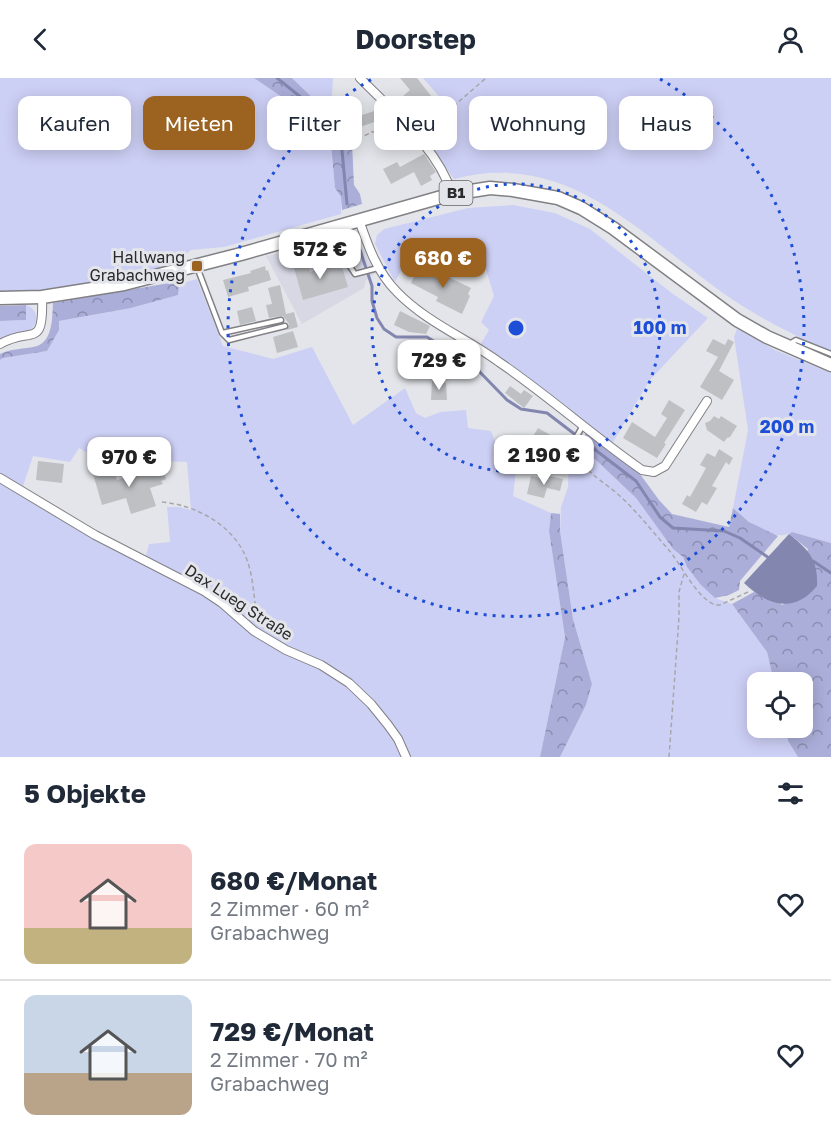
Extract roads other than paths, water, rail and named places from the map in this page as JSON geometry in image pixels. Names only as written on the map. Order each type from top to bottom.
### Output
[{"type":"main road","name":"B1","points":[[0,298],[42,297],[124,284],[197,266],[452,194],[490,188],[558,198],[581,208],[613,228],[737,320],[787,346],[831,365]]},
{"type":"street","points":[[360,78],[417,137],[440,167],[452,194]]},
{"type":"street","points":[[359,220],[375,269],[396,291],[419,311],[499,362],[581,430],[642,470],[654,472],[665,466],[707,401]]},
{"type":"street","points":[[0,344],[33,335],[38,331],[43,316],[42,297]]},
{"type":"street","name":"Dax Lueg Straße","points":[[0,478],[95,535],[204,591],[261,635],[286,650],[321,665],[349,683],[388,724],[406,757]]},
{"type":"lane","points":[[317,263],[340,256],[345,259],[355,274],[375,269]]},
{"type":"lane","points":[[197,266],[222,333],[229,340],[285,326]]},
{"type":"lane","points":[[222,333],[281,320]]},
{"type":"lane","points":[[787,346],[796,340],[831,354]]},
{"type":"lane","points":[[574,443],[581,430]]},
{"type":"waterway","points":[[277,78],[335,127],[341,140],[347,204]]},
{"type":"waterway","points":[[360,250],[372,286],[372,301],[377,318],[384,329],[396,337],[427,337],[474,366],[507,400],[521,409],[547,413],[636,481],[660,517],[673,528],[724,531],[740,538],[769,558]]},
{"type":"waterway","points":[[813,561],[831,573]]},
{"type":"place","name":"Hallwang Grabachweg","points":[[197,266]]}]
